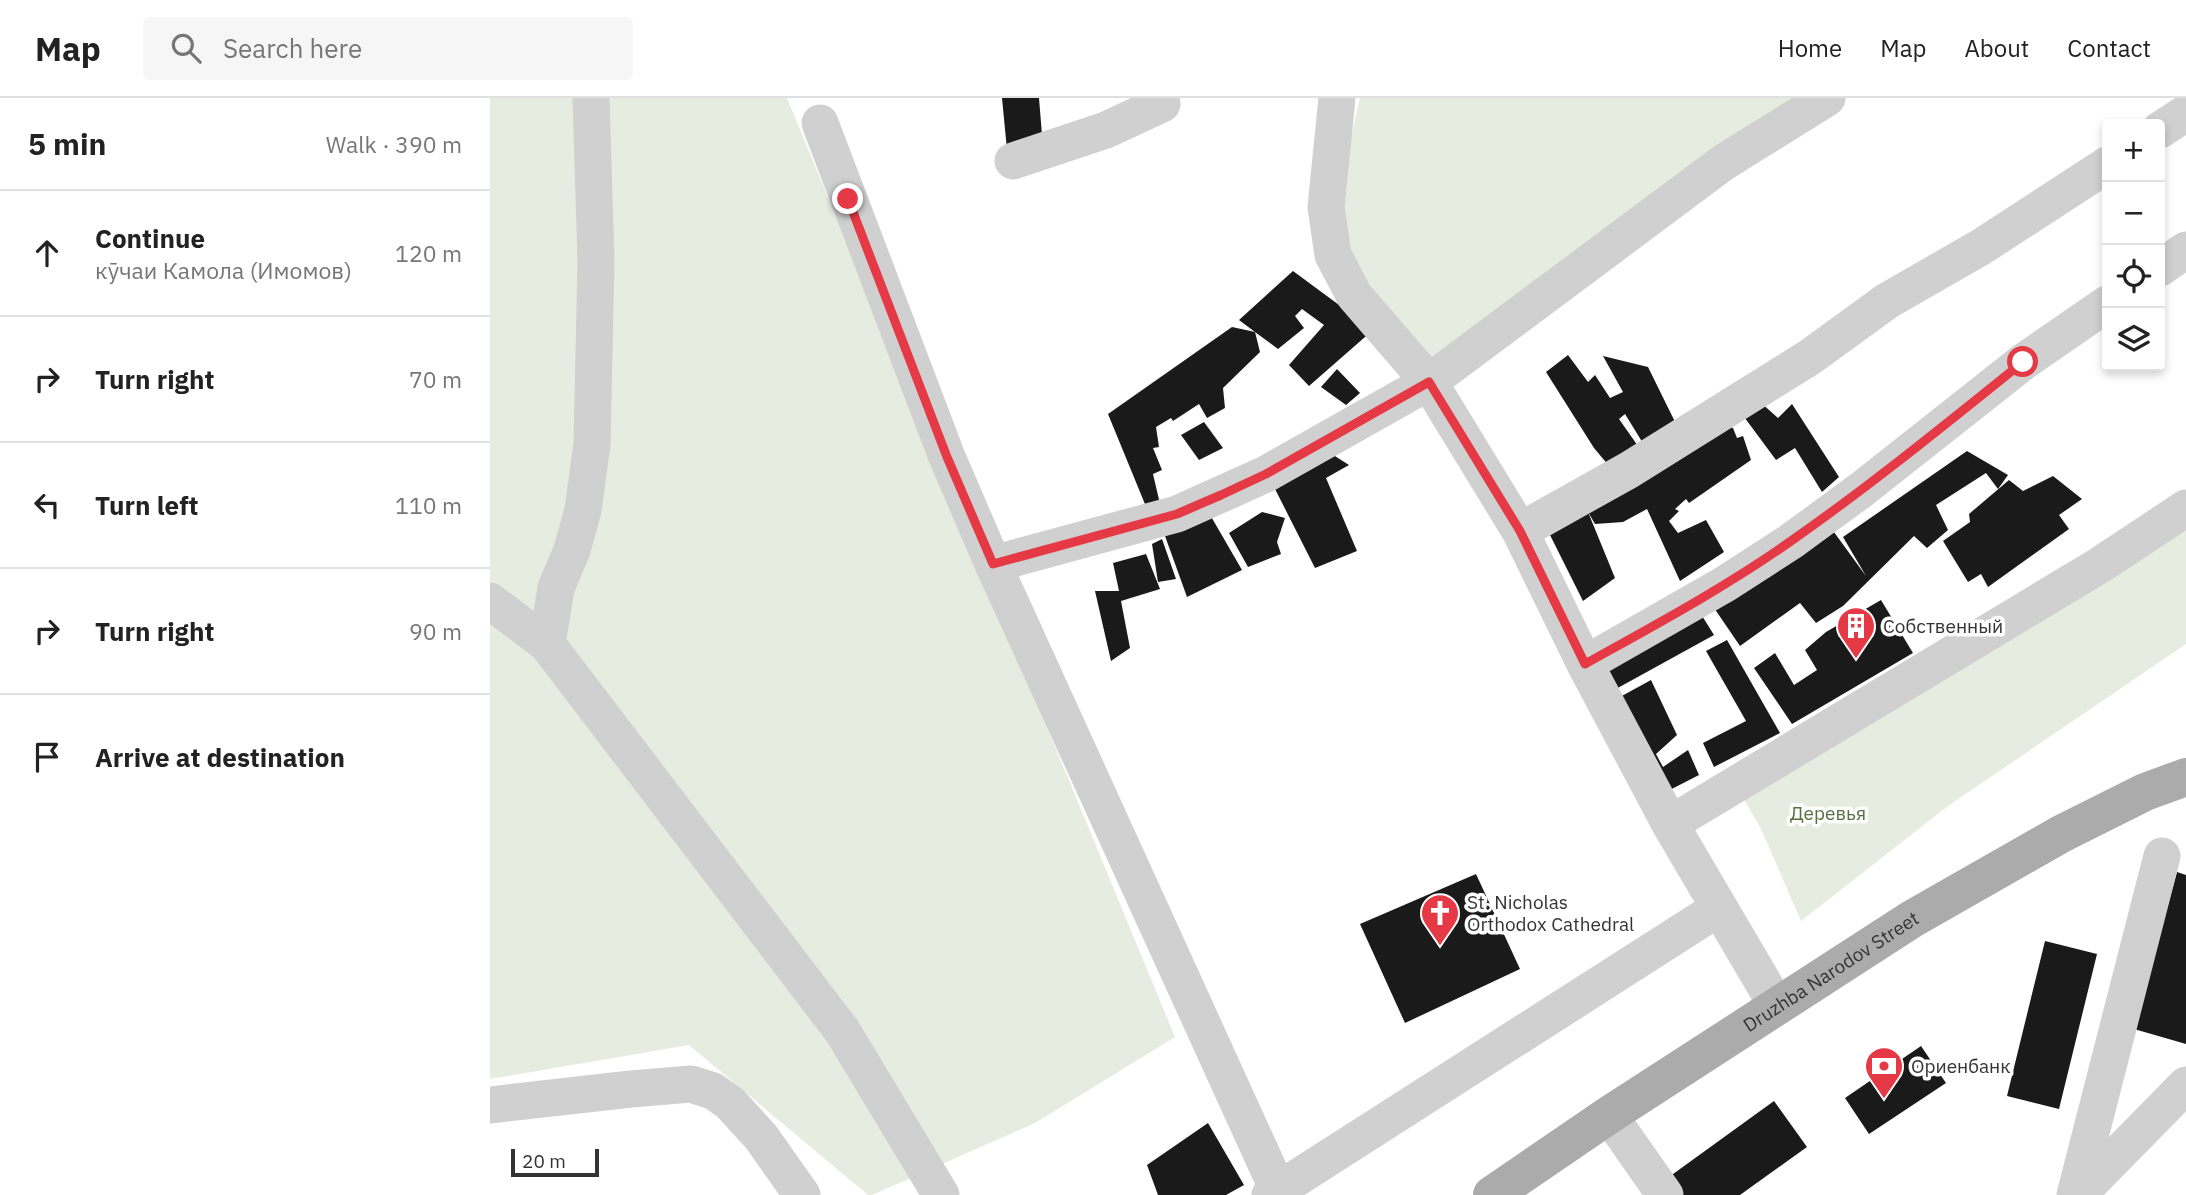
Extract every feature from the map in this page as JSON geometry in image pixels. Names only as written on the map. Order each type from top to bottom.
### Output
[{"type":"main road","name":"Druzhba Narodov Street","points":[[1492,1195],[1609,1115],[1912,919],[2061,834],[2145,792],[2186,777]]},
{"type":"street","points":[[547,644],[556,588],[572,550],[583,510],[592,444],[596,262],[591,98]]},
{"type":"street","points":[[1337,98],[1326,207],[1334,256],[1354,295],[1429,382],[1520,531],[1585,664],[1670,824],[1777,1006]]},
{"type":"street","points":[[993,564],[1177,514],[1266,474],[1429,382],[1724,162],[1827,98]]},
{"type":"street","points":[[1013,161],[1106,130],[1164,100]]},
{"type":"street","points":[[2165,127],[2186,113]]},
{"type":"street","points":[[820,123],[947,457],[1274,1193],[1719,908]]},
{"type":"street","points":[[1520,531],[1629,470],[1810,357],[1887,301],[1981,247],[2102,168]]},
{"type":"street","points":[[2165,265],[2186,250]]},
{"type":"street","points":[[1585,664],[1725,584],[1790,542],[1861,490],[2023,362],[2102,307]]},
{"type":"street","points":[[1670,824],[2100,565],[2186,508]]},
{"type":"street","points":[[490,601],[547,644],[843,1032],[941,1195]]},
{"type":"street","points":[[2077,1195],[2162,856]]},
{"type":"street","points":[[490,1105],[691,1084],[713,1091],[730,1103],[761,1137],[802,1195]]},
{"type":"street","points":[[2077,1195],[2186,1085]]},
{"type":"street","points":[[1609,1115],[1665,1195]]},
{"type":"green space","points":[[490,98],[787,98],[1175,1037],[1035,1123],[872,1195],[868,1195],[689,1045],[490,1079]]},
{"type":"green space","points":[[1360,98],[1799,98],[1722,144],[1428,360],[1360,272],[1340,234],[1341,180]]},
{"type":"green space","name":"Деревья","points":[[2186,523],[2186,644],[1948,806],[1801,921],[1761,829],[1737,787]]},
{"type":"building","points":[[1002,98],[1039,98],[1043,147],[1007,150]]},
{"type":"building","points":[[1293,271],[1373,330],[1309,386],[1289,365],[1324,325],[1302,309],[1295,316],[1304,328],[1278,349],[1239,320]]},
{"type":"building","points":[[1232,327],[1255,332],[1260,352],[1223,388],[1225,408],[1207,418],[1199,404],[1173,421],[1171,418],[1156,427],[1159,447],[1153,448],[1162,470],[1153,474],[1160,504],[1147,509],[1108,414]]},
{"type":"building","points":[[1568,355],[1588,382],[1595,375],[1610,398],[1623,392],[1603,356],[1648,367],[1679,430],[1649,453],[1625,414],[1619,419],[1645,456],[1615,473],[1594,448],[1546,372]]},
{"type":"building","points":[[1337,369],[1360,393],[1346,405],[1321,387]]},
{"type":"building","points":[[1750,393],[1778,418],[1792,404],[1839,477],[1822,492],[1795,448],[1776,460],[1736,406]]},
{"type":"building","points":[[1713,420],[1733,428],[1737,438],[1743,436],[1751,460],[1689,503],[1686,499],[1675,509],[1679,511],[1669,521],[1678,533],[1706,520],[1724,552],[1680,581],[1647,509],[1623,522],[1595,524],[1588,512],[1615,578],[1583,601],[1546,527]]},
{"type":"building","points":[[1204,422],[1223,448],[1199,460],[1181,435]]},
{"type":"building","points":[[1327,451],[1349,465],[1326,478],[1357,551],[1315,568],[1274,487]]},
{"type":"building","points":[[1967,451],[2008,475],[1998,489],[1986,473],[1936,505],[1948,530],[1927,548],[1914,536],[1843,606],[1816,623],[1800,603],[1740,646],[1710,602],[1831,528],[1866,576],[1843,537]]},
{"type":"building","points":[[2053,476],[2082,499],[2059,515],[2069,529],[1988,587],[1981,574],[1968,582],[1943,541],[1970,522],[1969,514],[2009,480],[2023,491]]},
{"type":"building","points":[[1262,512],[1285,518],[1277,542],[1281,554],[1248,567],[1229,533]]},
{"type":"building","points":[[1209,513],[1242,570],[1187,597],[1165,536]]},
{"type":"building","points":[[1162,539],[1176,579],[1158,582],[1152,544]]},
{"type":"building","points":[[1146,554],[1160,589],[1121,601],[1130,648],[1111,661],[1095,591],[1119,591],[1113,563]]},
{"type":"building","name":"Собственный","points":[[1881,600],[1913,653],[1792,724],[1754,668],[1775,653],[1794,685],[1817,670],[1805,650],[1826,632]]},
{"type":"building","points":[[1699,611],[1714,635],[1605,695],[1592,671]]},
{"type":"building","points":[[1727,640],[1780,733],[1714,767],[1703,743],[1746,721],[1706,651]]},
{"type":"building","points":[[1651,680],[1677,735],[1656,754],[1663,767],[1688,750],[1699,775],[1658,796],[1609,703]]},
{"type":"building","points":[[2177,872],[2186,875],[2186,1044],[2134,1029]]},
{"type":"building","name":"St. Nicholas Orthodox Cathedral","points":[[1476,874],[1520,969],[1405,1023],[1360,924]]},
{"type":"building","points":[[2045,941],[2097,954],[2059,1109],[2007,1096]]},
{"type":"building","points":[[1921,1046],[1946,1083],[1869,1134],[1845,1098]]},
{"type":"building","points":[[1774,1101],[1807,1147],[1740,1195],[1672,1195],[1662,1182]]},
{"type":"building","points":[[1208,1123],[1244,1185],[1226,1195],[1158,1195],[1147,1165]]},
{"type":"place","name":"Собственный","points":[[1856,660]]},
{"type":"place","name":"St. Nicholas Orthodox Cathedral","points":[[1440,947]]},
{"type":"place","name":"Ориенбанк","points":[[1884,1100]]},
{"type":"route","points":[[848,199],[947,457],[993,564],[1177,514],[1266,474],[1429,382],[1520,531],[1585,664],[1725,584],[1790,542],[1861,490],[2023,362]]}]
